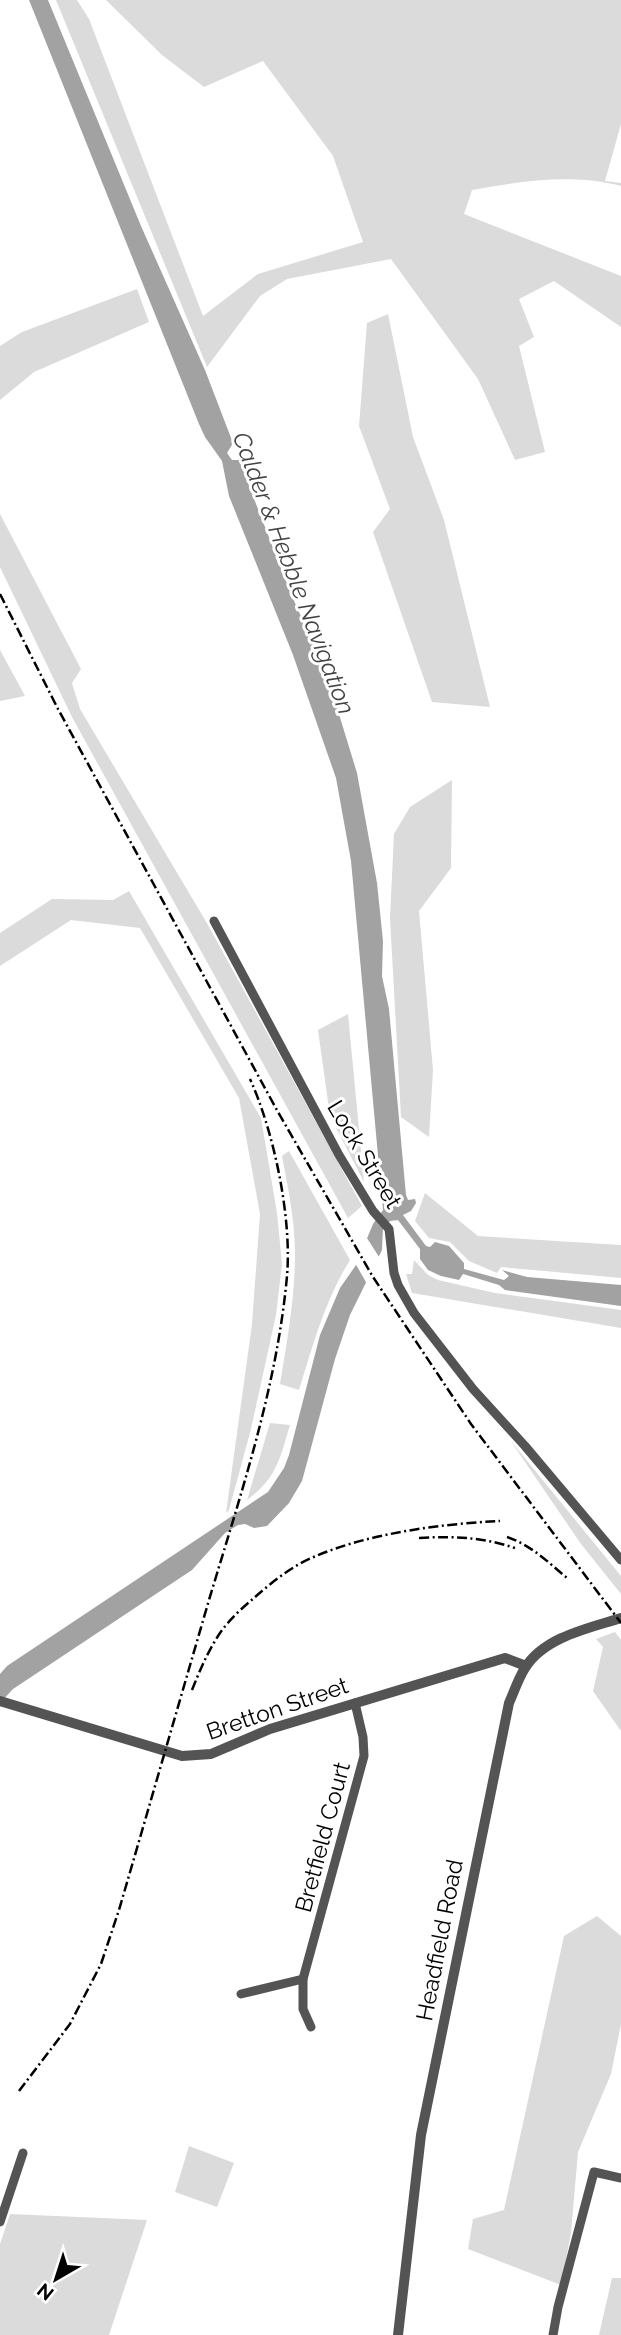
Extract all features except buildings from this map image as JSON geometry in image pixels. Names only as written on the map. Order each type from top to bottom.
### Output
[{"type":"street","name":"Lock Street","points":[[214,921],[339,1155],[373,1211],[389,1229],[394,1273],[414,1313],[473,1389],[621,1560]]},
{"type":"street","name":"Headfield Road","points":[[398,2335],[421,2135],[509,1703],[526,1666],[543,1650],[560,1639],[621,1618]]},
{"type":"street","name":"Bretton Street","points":[[4,1703],[182,1756],[211,1755],[270,1728],[505,1658],[526,1666]]},
{"type":"street","name":"Bretfield Court","points":[[311,2027],[303,2008],[303,1979],[364,1756],[363,1737],[355,1703]]},
{"type":"street","points":[[240,1994],[303,1979]]},
{"type":"street","points":[[0,2222],[23,2153]]},
{"type":"street","points":[[554,2335],[558,2307],[594,2172],[621,2178]]},
{"type":"shaded area","points":[[29,0],[48,0],[141,226],[205,370],[233,443],[227,453],[232,460],[239,460],[291,594],[327,675],[357,773],[377,883],[383,941],[382,976],[389,1009],[406,1195],[408,1200],[415,1199],[416,1203],[411,1211],[403,1215],[426,1246],[430,1247],[435,1242],[449,1246],[464,1263],[464,1269],[504,1280],[509,1276],[502,1270],[527,1277],[621,1285],[621,1306],[505,1290],[499,1285],[463,1274],[459,1280],[441,1276],[428,1270],[420,1259],[420,1249],[398,1220],[390,1221],[383,1228],[382,1250],[350,1315],[335,1359],[302,1481],[289,1503],[267,1526],[254,1528],[245,1524],[238,1525],[225,1533],[192,1570],[13,1689],[0,1703],[0,1674],[7,1666],[268,1492],[289,1455],[320,1335],[340,1288],[356,1265],[373,1224],[383,1210],[351,861],[336,778],[293,655],[229,496],[222,461],[199,424]]},
{"type":"shaded area","points":[[56,0],[77,0],[89,19],[203,316],[258,274],[363,242],[333,156],[263,61],[204,87],[162,55],[106,0],[621,0],[621,124],[605,181],[621,183],[621,186],[566,179],[528,181],[472,190],[464,214],[621,276],[621,327],[554,281],[519,299],[534,337],[519,346],[545,452],[515,460],[478,379],[391,259],[287,279],[260,296],[207,367]]},
{"type":"shaded area","points":[[137,289],[149,322],[34,372],[0,400],[0,346],[22,332]]},
{"type":"shaded area","points":[[388,314],[413,437],[444,520],[490,707],[432,702],[373,532],[390,509],[359,426],[367,323]]},
{"type":"shaded area","points":[[0,514],[81,669],[72,683],[80,709],[208,925],[362,1206],[348,1218],[72,717],[0,567]]},
{"type":"shaded area","points":[[0,650],[25,696],[0,701]]},
{"type":"shaded area","points":[[452,780],[451,868],[419,911],[433,1070],[429,1137],[401,1117],[390,918],[394,834],[410,807]]},
{"type":"shaded area","points":[[129,891],[261,1118],[277,1213],[282,1264],[276,1315],[251,1429],[226,1513],[252,1324],[260,1214],[239,1098],[140,928],[71,920],[0,966],[0,933],[52,899],[113,900]]},
{"type":"shaded area","points":[[348,1014],[364,1182],[330,1116],[318,1030]]},
{"type":"shaded area","points":[[289,1151],[350,1260],[327,1307],[299,1390],[280,1384],[295,1270],[295,1242],[282,1156]]},
{"type":"shaded area","points":[[425,1193],[478,1236],[621,1245],[621,1278],[501,1267],[497,1273],[469,1261],[450,1242],[429,1238],[415,1221]]},
{"type":"shaded area","points":[[414,1260],[428,1275],[438,1280],[495,1293],[621,1310],[621,1328],[412,1293],[406,1274],[412,1274]]},
{"type":"shaded area","points":[[270,1423],[290,1425],[276,1467],[265,1484],[247,1500]]},
{"type":"shaded area","points":[[510,1440],[621,1576],[621,1594],[581,1544]]},
{"type":"shaded area","points":[[615,1632],[621,1640],[621,1731],[593,1691],[603,1647],[596,1639]]},
{"type":"shaded area","points":[[597,1916],[621,1936],[621,2024],[611,2074],[578,2152],[571,2233],[561,2285],[468,2249],[473,2219],[504,2210],[564,1936]]},
{"type":"shaded area","points":[[189,2146],[234,2163],[217,2207],[175,2192]]},
{"type":"shaded area","points":[[10,2214],[147,2220],[109,2335],[0,2335],[0,2244]]},
{"type":"shaded area","points":[[612,2278],[621,2278],[621,2335],[599,2335]]},
{"type":"pier","points":[[365,1235],[381,1260],[367,1284],[354,1261]]},
{"type":"railway","points":[[0,594],[58,709],[278,1112],[373,1277],[471,1424],[621,1623]]},
{"type":"railway","points":[[19,2091],[70,2024],[101,1964],[245,1480],[266,1399],[282,1317],[287,1276],[287,1228],[274,1149],[250,1079]]},
{"type":"railway","points":[[192,1690],[201,1668],[227,1623],[268,1586],[299,1564],[337,1548],[383,1536],[430,1527],[500,1521]]},
{"type":"railway","points":[[507,1537],[532,1549],[567,1578]]},
{"type":"railway","points":[[419,1538],[467,1538],[515,1548]]},
{"type":"water label","name":"Calder & Hebble Navigation","points":[[294,573]]}]
